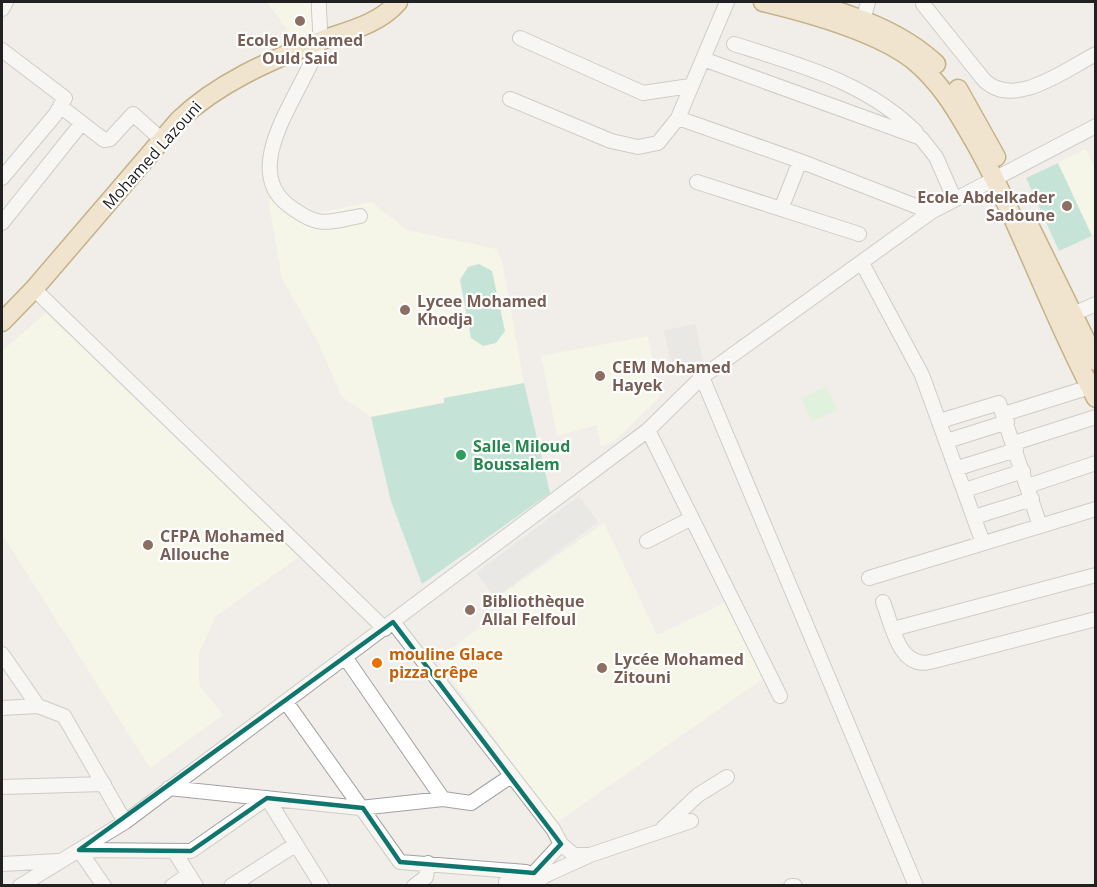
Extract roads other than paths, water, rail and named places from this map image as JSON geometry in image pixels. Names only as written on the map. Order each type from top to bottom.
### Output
[{"type":"main road","name":"Mohamed Lazouni","points":[[4,315],[34,289],[162,140],[202,98],[236,78],[319,41],[370,24],[398,2]]},
{"type":"main road","points":[[764,2],[862,27]]},
{"type":"main road","points":[[807,2],[862,27],[916,47],[944,72],[978,123],[1093,393]]},
{"type":"main road","points":[[999,175],[1095,361]]},
{"type":"street","points":[[2,9],[6,2]]},
{"type":"street","points":[[319,2],[319,41],[301,88],[272,143],[268,170],[279,199],[300,215],[321,224],[360,216]]},
{"type":"street","points":[[510,99],[611,141],[638,147],[658,142],[678,118],[727,2]]},
{"type":"street","points":[[862,27],[868,2]]},
{"type":"street","points":[[920,2],[984,80],[992,88],[1002,92],[1029,87],[1095,54]]},
{"type":"street","points":[[520,38],[643,93],[690,86]]},
{"type":"street","points":[[734,44],[842,81],[897,113],[936,158],[954,198]]},
{"type":"street","points":[[2,50],[65,98],[2,178]]},
{"type":"street","points":[[703,59],[921,138]]},
{"type":"street","points":[[60,106],[81,124],[107,141],[133,114],[162,140]]},
{"type":"street","points":[[678,118],[800,161],[931,212]]},
{"type":"street","points":[[2,223],[81,124]]},
{"type":"street","points":[[20,885],[40,881],[62,861],[125,822],[648,430],[702,377],[931,212],[1095,126]]},
{"type":"street","points":[[781,209],[800,161]]},
{"type":"street","points":[[697,182],[859,234]]},
{"type":"street","points":[[861,263],[922,375],[958,468],[983,543]]},
{"type":"street","points":[[34,289],[389,625],[553,828],[561,844],[574,855],[590,855]]},
{"type":"street","points":[[1072,314],[1095,304]]},
{"type":"street","points":[[702,377],[916,885]]},
{"type":"street","points":[[947,441],[1005,418],[1093,393]]},
{"type":"street","points":[[940,421],[996,402],[1001,405],[1040,525]]},
{"type":"street","points":[[958,468],[1095,417]]},
{"type":"street","points":[[648,430],[690,519],[730,591],[780,696]]},
{"type":"street","points":[[974,517],[1095,464]]},
{"type":"street","points":[[965,490],[1023,471]]},
{"type":"street","points":[[869,578],[1095,509]]},
{"type":"street","points":[[647,541],[690,519]]},
{"type":"street","points":[[893,629],[1095,575]]},
{"type":"street","points":[[883,602],[905,656],[916,663],[923,664],[1095,619]]},
{"type":"street","points":[[2,654],[38,706]]},
{"type":"street","points":[[345,657],[443,799]]},
{"type":"street","points":[[286,702],[400,862],[428,863],[533,879]]},
{"type":"street","points":[[2,708],[38,706],[64,716],[125,822]]},
{"type":"street","points":[[170,788],[362,808],[443,799],[471,803],[511,776]]},
{"type":"street","points":[[659,832],[698,795],[727,777]]},
{"type":"street","points":[[2,787],[104,784]]},
{"type":"street","points":[[267,798],[322,885]]},
{"type":"street","points":[[79,850],[191,851],[267,798]]},
{"type":"street","points":[[509,884],[546,875],[590,855],[692,821]]},
{"type":"street","points":[[533,879],[561,844]]},
{"type":"street","points":[[231,885],[295,845]]},
{"type":"street","points":[[79,850],[104,885]]},
{"type":"street","points":[[172,885],[192,880],[174,851]]},
{"type":"street","points":[[2,864],[62,861]]},
{"type":"street","points":[[414,885],[426,877],[428,863]]},
{"type":"street","points":[[252,872],[260,885]]},
{"type":"place","name":"Ecole Mohamed Ould Said","points":[[300,21]]},
{"type":"place","name":"Ecole Abdelkader Sadoune","points":[[1067,206]]},
{"type":"place","name":"Lycee Mohamed Khodja","points":[[405,310]]},
{"type":"place","name":"CEM Mohamed Hayek","points":[[600,376]]},
{"type":"place","name":"Salle Miloud Boussalem","points":[[461,455]]},
{"type":"place","name":"CFPA Mohamed Allouche","points":[[148,545]]},
{"type":"place","name":"Bibliothèque Allal Felfoul","points":[[470,610]]},
{"type":"place","name":"mouline Glace pizza crêpe","points":[[377,663]]},
{"type":"place","name":"Lycée Mohamed Zitouni","points":[[602,668]]}]
